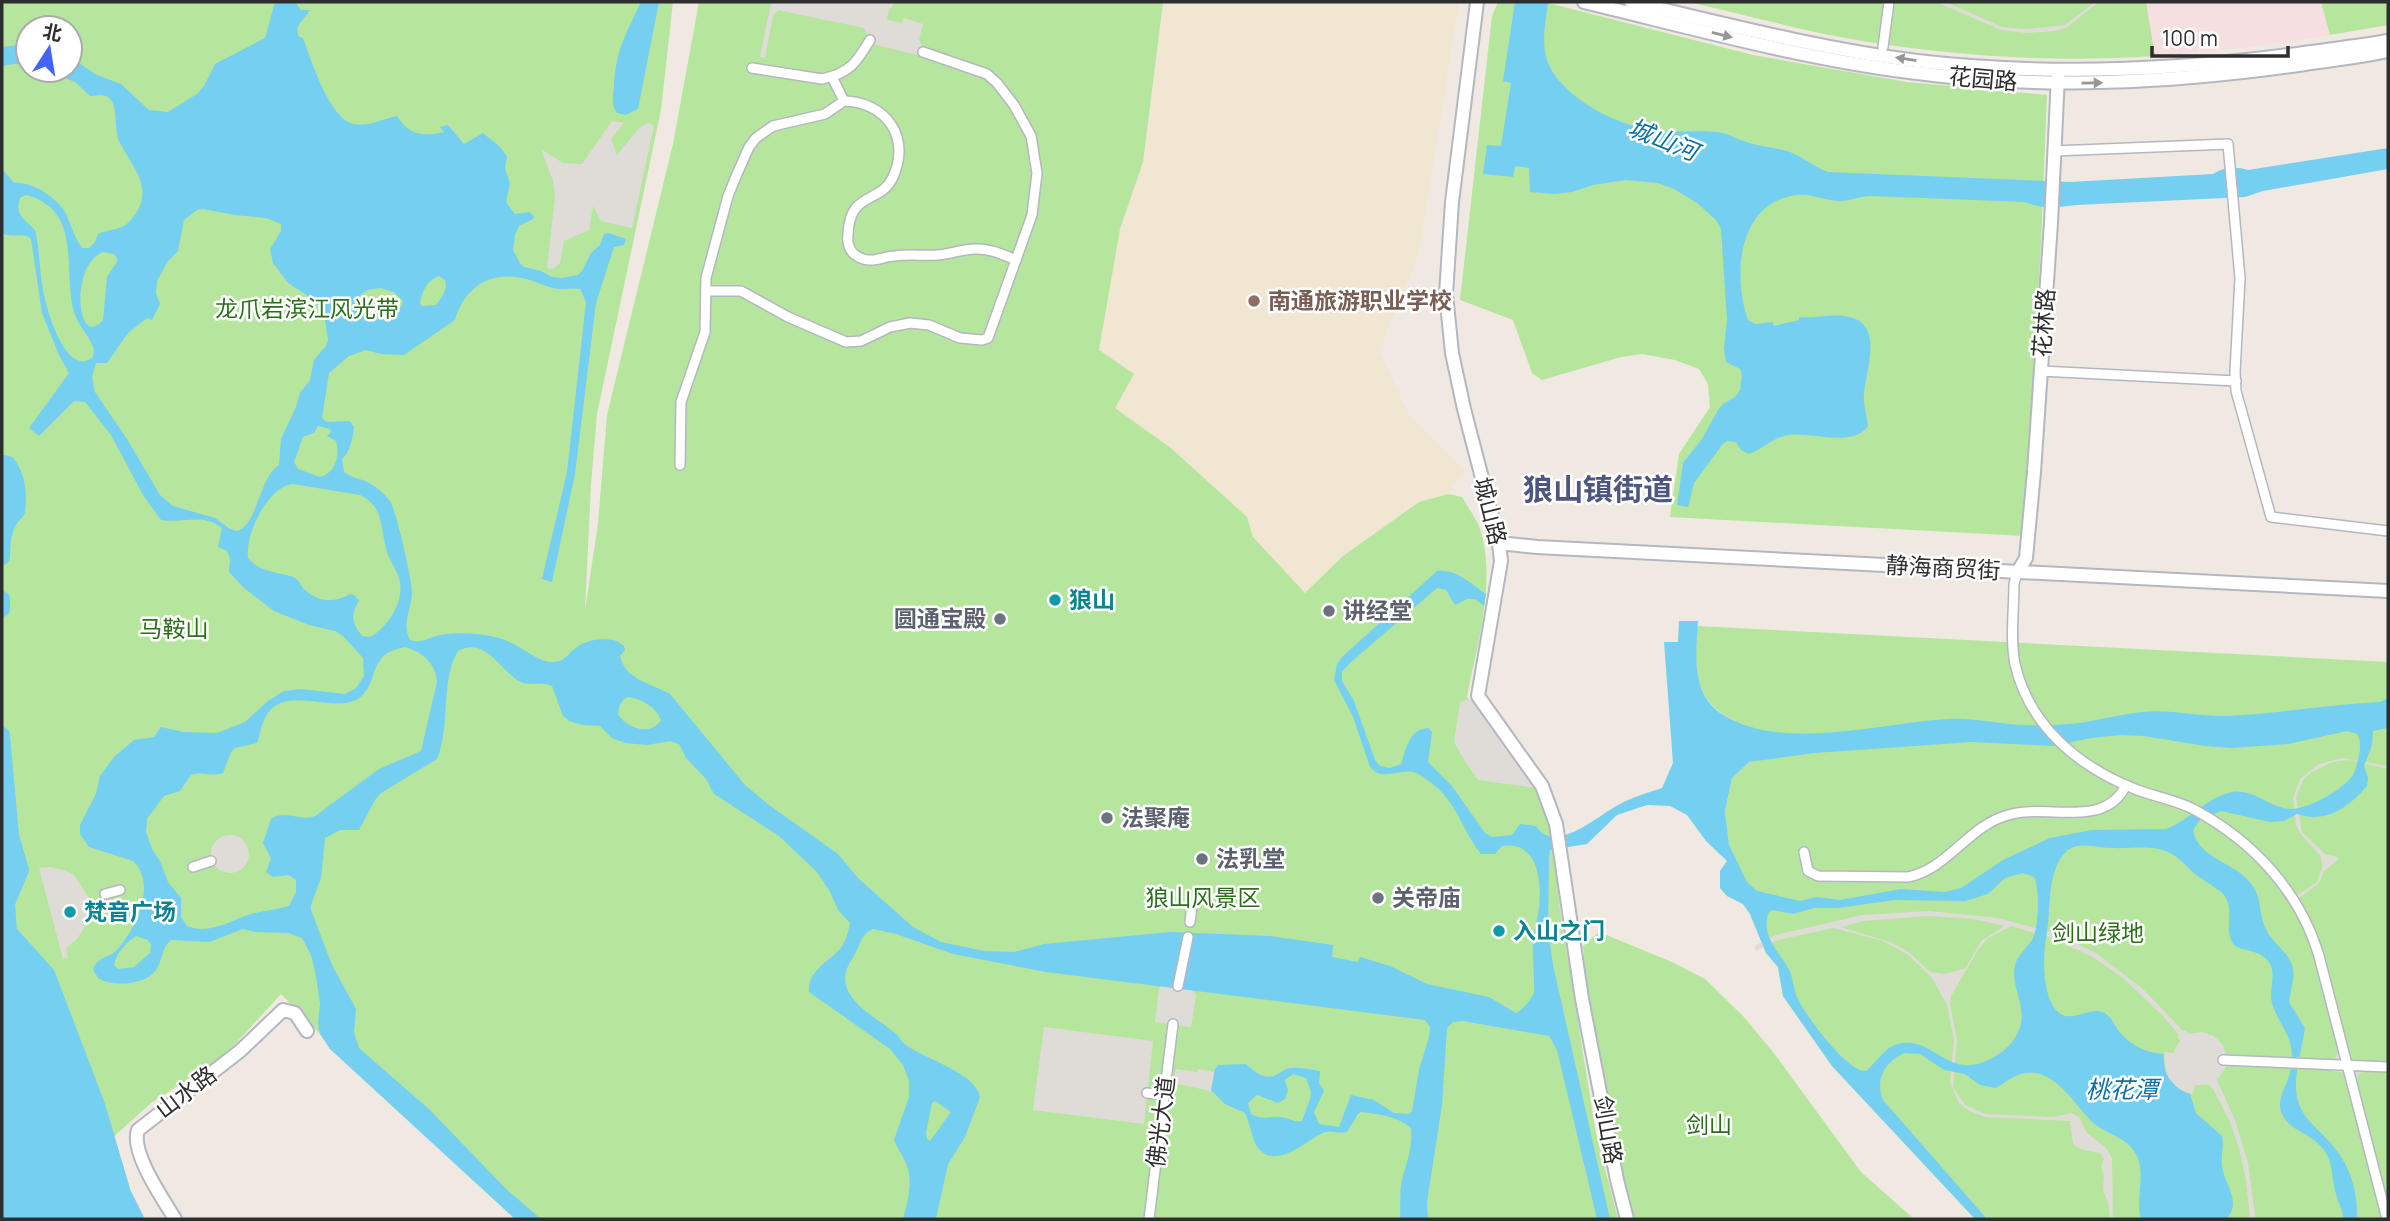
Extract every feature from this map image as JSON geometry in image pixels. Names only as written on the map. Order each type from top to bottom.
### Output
[{"type":"street","name":"城山路","points":[[1477,2],[1452,202],[1446,294],[1452,353],[1499,543],[1501,561],[1478,696],[1542,786],[1556,824],[1582,999],[1591,1040]]},
{"type":"street","name":"花园路","points":[[1584,2],[1810,56],[1910,72],[2021,83],[2057,77],[2235,62],[2388,41]]},
{"type":"street","name":"花园路","points":[[1631,2],[1814,44],[1916,61],[2016,70],[2057,77],[2141,82],[2242,73],[2388,51]]},
{"type":"street","points":[[1883,47],[1889,2]]},
{"type":"street","points":[[752,68],[822,79],[832,77],[853,66],[870,40]]},
{"type":"street","points":[[706,291],[741,291],[788,317],[846,342],[861,341],[890,327],[909,323],[929,325],[960,338],[988,338],[993,331],[1032,215],[1036,193],[1034,152],[1024,120],[1006,94],[987,74],[923,52]]},
{"type":"street","points":[[832,77],[844,101]]},
{"type":"street","name":"花林路","points":[[2017,573],[2026,558],[2041,372],[2057,77]]},
{"type":"street","points":[[680,465],[681,402],[705,332],[706,291],[713,250],[728,196],[749,147],[772,126],[824,114],[844,101],[876,108],[894,126],[898,138],[896,167],[890,182],[860,202],[851,217],[848,242],[854,253],[871,260],[886,256],[942,255],[978,249],[1016,260]]},
{"type":"street","points":[[2054,152],[2228,144],[2240,278],[2236,391],[2271,517],[2388,531]]},
{"type":"street","points":[[2041,372],[2236,381]]},
{"type":"street","name":"静海商贸街","points":[[1499,543],[2388,591]]},
{"type":"street","points":[[2017,573],[2014,584],[2015,662],[2027,698],[2042,722],[2085,764],[2126,785],[2194,809],[2229,831],[2254,852],[2283,883],[2304,915],[2316,944],[2387,1219]]},
{"type":"street","points":[[1804,852],[1808,871],[1818,876],[1908,877],[1927,872],[1988,822],[2022,812],[2095,811],[2116,801],[2126,785]]},
{"type":"street","points":[[193,867],[211,861]]},
{"type":"street","points":[[104,894],[120,890]]},
{"type":"street","points":[[1190,922],[1192,906]]},
{"type":"street","points":[[1178,986],[1188,937]]},
{"type":"street","name":"山水路","points":[[175,1219],[150,1177],[135,1139],[138,1130],[240,1051],[283,1010],[295,1013],[307,1031]]},
{"type":"street","name":"佛光大道","points":[[1149,1219],[1173,1024]]},
{"type":"street","name":"剑山路","points":[[1591,1040],[1617,1180],[1627,1219]]},
{"type":"street","points":[[2223,1060],[2388,1068]]},
{"type":"street","points":[[1147,1093],[1165,1095]]},
{"type":"shaded area","points":[[766,2],[894,2],[892,8],[889,8],[887,20],[902,23],[904,18],[923,24],[919,40],[923,48],[922,56],[872,44],[864,28],[778,10],[773,16],[765,58],[760,57],[771,3]]},
{"type":"shaded area","name":"南通旅游职业学校","points":[[1163,2],[1459,2],[1419,253],[1379,351],[1408,413],[1465,470],[1448,494],[1419,502],[1343,556],[1305,594],[1253,537],[1247,517],[1172,449],[1115,408],[1099,350],[1120,229],[1143,162]]},
{"type":"shaded area","points":[[1936,2],[1946,2],[2002,27],[2026,29],[2065,25],[2095,2],[2099,2],[2066,28],[2026,33],[2001,30]]},
{"type":"shaded area","points":[[2146,2],[2321,2],[2330,35],[2251,47],[2155,56]]},
{"type":"shaded area","points":[[612,121],[624,123],[611,139],[617,155],[639,128],[648,123],[654,125],[632,228],[601,221],[593,206],[589,230],[564,241],[560,263],[553,269],[547,268],[555,196],[553,181],[541,149],[563,163],[582,164]]},
{"type":"shaded area","points":[[2010,643],[2017,643],[2023,677],[2040,714],[2072,749],[2111,774],[2137,786],[2192,804],[2231,828],[2265,859],[2296,896],[2317,882],[2322,868],[2321,857],[2300,833],[2296,824],[2293,798],[2300,779],[2319,764],[2342,758],[2388,766],[2388,769],[2350,760],[2332,762],[2303,780],[2296,798],[2302,832],[2325,854],[2337,857],[2338,860],[2324,871],[2319,883],[2298,899],[2315,931],[2348,1053],[2352,1060],[2358,1062],[2388,1063],[2388,1072],[2367,1071],[2360,1073],[2356,1079],[2388,1209],[2388,1219],[2384,1219],[2351,1089],[2344,1073],[2324,1069],[2227,1065],[2217,1080],[2235,1120],[2248,1163],[2255,1215],[2255,1219],[2250,1219],[2239,1148],[2230,1122],[2213,1089],[2209,1085],[2195,1085],[2192,1095],[2177,1088],[2166,1074],[2164,1052],[2173,1053],[2180,1040],[2177,1037],[2179,1035],[2124,979],[2093,957],[2052,938],[2011,926],[1988,938],[1978,950],[1951,996],[1957,1040],[1953,1087],[1965,1105],[1986,1114],[2054,1117],[2071,1113],[2079,1117],[2087,1133],[2106,1148],[2112,1158],[2113,1219],[2110,1219],[2103,1190],[2104,1176],[2101,1168],[2104,1159],[2100,1153],[2080,1149],[2073,1144],[2070,1121],[1986,1117],[1969,1111],[1959,1103],[1950,1082],[1954,1040],[1947,1005],[1932,978],[1907,954],[1883,941],[1833,928],[1778,940],[1756,951],[1754,946],[1776,935],[1862,915],[1929,911],[1998,918],[2054,933],[2096,953],[2143,989],[2183,1031],[2214,1036],[2223,1045],[2227,1057],[2331,1061],[2336,1057],[2339,1047],[2316,957],[2309,934],[2290,899],[2243,846],[2211,823],[2179,807],[2132,792],[2109,809],[2095,814],[2008,817],[1975,835],[1928,874],[1908,880],[1829,880],[1810,876],[1806,872],[1801,855],[1807,854],[1810,869],[1819,873],[1918,873],[1936,862],[1971,830],[2007,812],[2038,808],[2094,809],[2114,799],[2119,790],[2116,785],[2083,767],[2067,754],[2034,718],[2011,662]],"holes":[[[1928,916],[1974,919],[2004,926],[1981,941],[1966,968],[1945,974],[1930,972],[1909,952],[1893,943],[1841,927],[1863,921]]]},
{"type":"shaded area","points":[[1478,696],[1537,788],[1478,780],[1465,761],[1454,742],[1460,702]]},
{"type":"shaded area","points":[[230,835],[244,840],[249,854],[244,868],[230,873],[216,868],[211,854],[216,840]]},
{"type":"shaded area","name":"梵音广场","points":[[50,867],[74,875],[89,898],[86,925],[77,939],[66,948],[68,957],[63,959],[39,868]]},
{"type":"shaded area","points":[[1164,984],[1191,988],[1196,995],[1191,1027],[1155,1022],[1159,989]]},
{"type":"shaded area","points":[[1044,1027],[1153,1041],[1144,1124],[1033,1110]]},
{"type":"shaded area","points":[[1176,1069],[1215,1072],[1211,1091],[1173,1083]]},
{"type":"green space","points":[[2,2],[673,2],[661,110],[597,414],[585,610],[598,524],[607,415],[673,144],[699,2],[1163,2],[1143,162],[1120,229],[1099,350],[1134,374],[1115,408],[1172,449],[1247,517],[1253,537],[1305,593],[1343,556],[1419,502],[1448,494],[1462,497],[1481,530],[1487,575],[1480,637],[1467,697],[1539,790],[1550,816],[1560,909],[1596,1134],[1618,1219],[530,1219],[320,1034],[281,994],[223,1057],[151,1103],[108,1142],[97,1105],[47,974],[9,932],[7,903],[21,875],[11,836],[2,735],[2,543],[9,519],[8,464],[2,463]]},
{"type":"green space","points":[[1498,2],[1544,2],[1753,55],[1907,82],[2047,95],[2024,536],[1670,517],[1679,454],[1710,407],[1708,384],[1699,369],[1675,360],[1642,354],[1621,357],[1542,380],[1532,373],[1513,320],[1460,300],[1492,16]]},
{"type":"green space","points":[[1688,2],[2146,2],[2155,56],[2039,58],[1922,49],[1825,34]]},
{"type":"green space","points":[[2321,2],[2388,2],[2388,25],[2330,35]]},
{"type":"green space","name":"剑山绿地","points":[[1697,626],[2388,662],[2388,1219],[1975,1219],[1832,1066],[1783,996],[1778,967],[1766,953],[1750,914],[1743,904],[1727,896],[1720,888],[1720,871],[1727,861],[1729,845],[1725,811],[1732,778],[1749,762],[1738,723],[1712,705],[1699,684]]},
{"type":"green space","name":"剑山","points":[[1599,932],[1672,962],[1705,979],[1743,1016],[1773,1052],[1861,1172],[1914,1219],[1635,1219],[1623,1175],[1587,993],[1583,946]]},
{"type":"water","name":"桃花潭","points":[[275,2],[295,2],[301,10],[310,10],[297,29],[299,37],[303,38],[329,101],[345,120],[354,124],[365,124],[397,116],[406,127],[417,133],[444,132],[440,127],[448,125],[464,144],[483,133],[499,146],[507,156],[505,168],[510,184],[506,202],[515,214],[529,212],[534,216],[519,226],[515,235],[513,250],[524,267],[552,277],[578,275],[591,253],[600,245],[604,234],[626,239],[624,245],[614,247],[596,303],[575,474],[552,582],[542,579],[567,472],[586,302],[580,289],[556,289],[516,277],[485,281],[464,300],[455,320],[404,355],[366,350],[349,356],[329,373],[322,418],[327,422],[350,421],[354,427],[349,449],[342,459],[344,472],[380,491],[390,501],[396,517],[412,592],[407,627],[410,640],[422,641],[454,633],[482,635],[503,639],[540,659],[554,662],[562,660],[587,642],[605,639],[617,641],[624,646],[625,650],[620,656],[628,671],[640,680],[670,694],[745,785],[838,854],[858,878],[913,927],[941,942],[984,951],[1014,952],[1044,944],[1171,932],[1270,936],[1333,945],[1332,957],[1358,962],[1360,957],[1390,966],[1427,984],[1489,997],[1516,1013],[1519,1011],[1534,993],[1533,940],[1540,886],[1530,856],[1514,846],[1502,846],[1495,854],[1481,854],[1453,806],[1439,789],[1416,773],[1375,772],[1370,767],[1353,717],[1334,680],[1337,664],[1342,657],[1437,571],[1457,574],[1486,594],[1484,606],[1475,599],[1467,599],[1455,605],[1446,590],[1437,588],[1350,663],[1342,672],[1342,681],[1354,701],[1375,760],[1380,766],[1390,768],[1401,764],[1412,736],[1428,728],[1432,732],[1428,762],[1452,786],[1485,833],[1492,837],[1512,835],[1520,824],[1536,826],[1544,834],[1553,837],[1564,835],[1587,825],[1621,803],[1662,788],[1673,763],[1664,642],[1678,642],[1679,621],[1698,621],[1698,674],[1706,698],[1714,708],[1749,727],[1776,732],[1835,732],[1956,719],[2018,725],[2062,725],[2154,711],[2227,716],[2380,702],[2388,698],[2388,728],[2373,731],[2372,745],[2364,766],[2368,778],[2367,786],[2345,807],[2318,817],[2297,814],[2284,821],[2270,822],[2221,811],[2200,820],[2193,830],[2201,847],[2240,873],[2252,885],[2266,929],[2291,963],[2293,977],[2289,1002],[2305,1028],[2297,1071],[2297,1098],[2304,1115],[2340,1155],[2350,1175],[2356,1196],[2357,1219],[2343,1219],[2326,1153],[2315,1141],[2288,1123],[2282,1114],[2280,1102],[2290,1074],[2292,1057],[2289,1040],[2272,1003],[2271,966],[2261,955],[2235,946],[2229,933],[2226,898],[2174,855],[2149,848],[2080,846],[2068,850],[2054,872],[2050,892],[2044,972],[2051,1002],[2062,1015],[2074,1016],[2100,1011],[2108,1016],[2133,1044],[2150,1052],[2164,1054],[2169,1079],[2190,1094],[2196,1113],[2222,1136],[2223,1173],[2233,1199],[2231,1212],[2227,1219],[2141,1219],[2141,1171],[2133,1149],[2091,1121],[2059,1085],[2043,1075],[2024,1073],[1996,1088],[1980,1085],[1965,1074],[1944,1070],[1920,1054],[1904,1053],[1883,1072],[1880,1085],[1883,1100],[1987,1219],[1975,1219],[1832,1066],[1783,996],[1778,967],[1766,953],[1750,914],[1743,904],[1727,896],[1720,888],[1720,871],[1727,861],[1706,841],[1687,815],[1670,806],[1647,805],[1617,815],[1587,844],[1550,850],[1549,857],[1548,930],[1553,965],[1610,1219],[1597,1219],[1557,1050],[1549,1036],[1463,1021],[1453,1022],[1447,1028],[1442,1105],[1427,1202],[1428,1219],[1400,1219],[1401,1184],[1411,1141],[1411,1128],[1406,1124],[1387,1116],[1361,1112],[1347,1132],[1325,1132],[1290,1152],[1272,1156],[1263,1153],[1256,1145],[1245,1113],[1225,1104],[1211,1090],[1218,1065],[1246,1064],[1267,1077],[1285,1069],[1302,1068],[1320,1071],[1319,1083],[1324,1091],[1314,1112],[1319,1124],[1339,1127],[1351,1095],[1374,1100],[1394,1113],[1409,1114],[1412,1111],[1419,1070],[1429,1037],[1430,1027],[1425,1020],[1046,972],[953,954],[873,929],[862,938],[846,971],[849,993],[865,1011],[895,1033],[904,1044],[960,1074],[976,1088],[980,1097],[965,1137],[948,1164],[936,1219],[903,1219],[909,1175],[894,1140],[909,1097],[909,1081],[903,1065],[890,1049],[809,992],[812,977],[842,946],[850,923],[838,910],[817,872],[779,836],[714,794],[706,779],[686,758],[679,744],[670,741],[647,745],[625,743],[612,738],[600,726],[569,721],[563,716],[552,686],[519,681],[484,651],[468,647],[458,651],[449,675],[444,732],[437,759],[381,793],[359,830],[340,830],[325,838],[321,878],[311,910],[332,965],[356,1009],[354,1032],[359,1048],[430,1110],[507,1190],[541,1219],[515,1219],[330,1049],[320,1034],[316,976],[311,955],[302,938],[288,933],[243,929],[209,942],[171,940],[165,947],[156,970],[138,982],[105,982],[99,979],[93,970],[97,962],[117,950],[131,931],[144,894],[144,882],[133,861],[89,847],[80,834],[80,825],[96,794],[100,776],[114,757],[134,740],[154,737],[161,727],[183,732],[217,733],[245,722],[268,701],[284,691],[301,689],[345,694],[356,688],[364,676],[363,658],[343,636],[274,611],[244,588],[229,572],[230,559],[227,551],[218,547],[222,528],[200,519],[161,520],[143,495],[111,435],[85,402],[74,401],[39,436],[29,428],[69,373],[42,313],[31,239],[2,233],[2,169],[14,183],[35,187],[56,201],[65,212],[82,248],[89,248],[98,234],[124,226],[132,219],[142,201],[142,191],[138,174],[117,136],[111,100],[107,96],[90,96],[77,84],[84,84],[84,66],[97,75],[121,84],[149,110],[168,112],[197,94],[215,64],[265,38]],"holes":[[[26,195],[44,203],[56,214],[64,228],[74,312],[92,345],[93,357],[83,361],[74,358],[66,350],[53,325],[45,299],[35,230],[19,213],[20,198]],[[203,209],[266,218],[281,224],[281,231],[270,249],[273,263],[288,283],[314,300],[324,314],[328,340],[314,360],[310,380],[300,393],[281,439],[279,465],[267,480],[250,520],[237,531],[215,518],[173,506],[160,495],[95,392],[92,377],[96,363],[107,363],[128,333],[147,318],[152,320],[160,304],[156,293],[157,281],[168,261],[178,251],[184,220],[197,210]],[[103,252],[114,254],[118,260],[107,277],[103,320],[94,327],[87,324],[80,302],[85,272],[92,260]],[[439,276],[446,284],[442,296],[436,305],[422,306],[420,304],[426,287]],[[380,288],[394,292],[403,301],[401,307],[376,314],[356,308],[355,300],[367,290]],[[318,426],[330,429],[331,432],[327,436],[336,441],[337,452],[336,463],[330,472],[320,477],[298,469],[294,462],[303,437],[314,433]],[[293,484],[360,495],[374,506],[401,590],[393,614],[376,633],[370,637],[362,636],[356,627],[353,615],[359,601],[354,595],[333,600],[315,597],[295,578],[263,569],[248,558],[254,525],[275,493]],[[405,647],[417,652],[431,664],[437,682],[421,751],[379,769],[315,816],[303,818],[282,815],[271,819],[263,843],[271,858],[266,872],[273,877],[288,875],[296,880],[296,892],[289,906],[251,914],[212,928],[187,926],[181,917],[181,898],[168,882],[146,832],[147,819],[164,796],[180,791],[191,775],[223,773],[235,748],[257,743],[262,724],[276,705],[298,700],[334,703],[356,700],[366,691],[381,659],[386,654]],[[626,698],[643,702],[656,711],[661,720],[651,728],[632,727],[618,714],[622,701]],[[2347,731],[2357,734],[2360,741],[2356,769],[2349,780],[2335,792],[2300,808],[2285,808],[2248,793],[2232,792],[2214,799],[2166,829],[2092,830],[2050,838],[2003,860],[1961,888],[1945,892],[1901,889],[1840,900],[1816,897],[1800,901],[1757,891],[1747,882],[1729,845],[1725,811],[1732,778],[1749,762],[1814,753],[1972,742],[2053,746],[2121,735],[2232,748],[2288,744]],[[2023,873],[2034,877],[2038,908],[2034,935],[2016,962],[2014,971],[2022,1013],[2019,1030],[2005,1049],[1978,1064],[1953,1062],[1911,1043],[1889,1048],[1866,1071],[1858,1069],[1838,1053],[1808,1016],[1797,997],[1789,970],[1768,934],[1767,920],[1769,912],[1773,910],[1793,914],[1814,908],[1838,908],[1895,900],[1965,901],[1988,894],[2005,878]],[[136,936],[148,940],[151,945],[150,953],[134,967],[118,969],[114,965],[119,952]],[[1293,1074],[1306,1078],[1311,1092],[1302,1121],[1280,1117],[1264,1118],[1251,1114],[1248,1103],[1257,1095],[1278,1103],[1285,1099],[1288,1090],[1285,1080]],[[935,1101],[951,1112],[930,1141],[926,1133],[932,1103]]]},
{"type":"water","points":[[641,2],[659,2],[638,109],[626,115],[617,113],[614,107],[615,73],[623,42]]},
{"type":"water","name":"城山河","points":[[1515,2],[1548,2],[1544,38],[1547,60],[1565,87],[1594,109],[1644,129],[1723,133],[1749,143],[1790,152],[1828,172],[2070,182],[2213,174],[2230,168],[2248,170],[2388,148],[2388,169],[2263,191],[2245,197],[2057,207],[2025,202],[1871,196],[1840,201],[1797,195],[1777,201],[1762,211],[1751,226],[1744,243],[1741,282],[1748,320],[1755,324],[1773,322],[1774,326],[1799,320],[1799,317],[1843,316],[1860,321],[1870,338],[1864,397],[1868,426],[1861,433],[1842,438],[1783,436],[1749,454],[1741,450],[1736,442],[1727,441],[1694,483],[1688,507],[1677,505],[1683,463],[1702,439],[1718,410],[1740,390],[1740,369],[1726,362],[1724,348],[1727,319],[1721,229],[1716,220],[1697,203],[1658,183],[1626,180],[1555,194],[1530,192],[1529,168],[1515,166],[1513,177],[1483,174],[1487,145],[1501,146],[1511,83],[1503,81]]},
{"type":"water","points":[[14,46],[14,64],[2,66],[2,47]]},
{"type":"water","points":[[2,463],[8,464],[14,475],[18,498],[17,511],[5,532],[2,557]]},
{"type":"water","points":[[2,735],[11,836],[21,870],[7,903],[9,932],[47,974],[97,1105],[123,1193],[136,1219],[2,1219]]},
{"type":"waterway","points":[[2,463],[8,464],[14,475],[18,498],[17,511],[5,532],[2,557]]},
{"type":"waterway","points":[[2,599],[2,609]]},
{"type":"waterway","points":[[2,735],[11,836],[21,870],[7,903],[9,932],[47,974],[97,1105],[123,1193],[136,1219]]},
{"type":"place","name":"南通旅游职业学校","points":[[1254,301]]},
{"type":"place","name":"狼山","points":[[1055,600]]},
{"type":"place","name":"讲经堂","points":[[1329,611]]},
{"type":"place","name":"圆通宝殿","points":[[1000,619]]},
{"type":"place","name":"法聚庵","points":[[1107,818]]},
{"type":"place","name":"法乳堂","points":[[1202,859]]},
{"type":"place","name":"关帝庙","points":[[1378,898]]},
{"type":"place","name":"梵音广场","points":[[70,912]]},
{"type":"place","name":"入山之门","points":[[1499,931]]},
{"type":"district","name":"狼山镇街道","points":[[1598,490]]},
{"type":"park label","name":"龙爪岩滨江风光带","points":[[307,309]]},
{"type":"park label","name":"马鞍山","points":[[174,629]]},
{"type":"park label","name":"狼山风景区","points":[[1203,898]]}]
